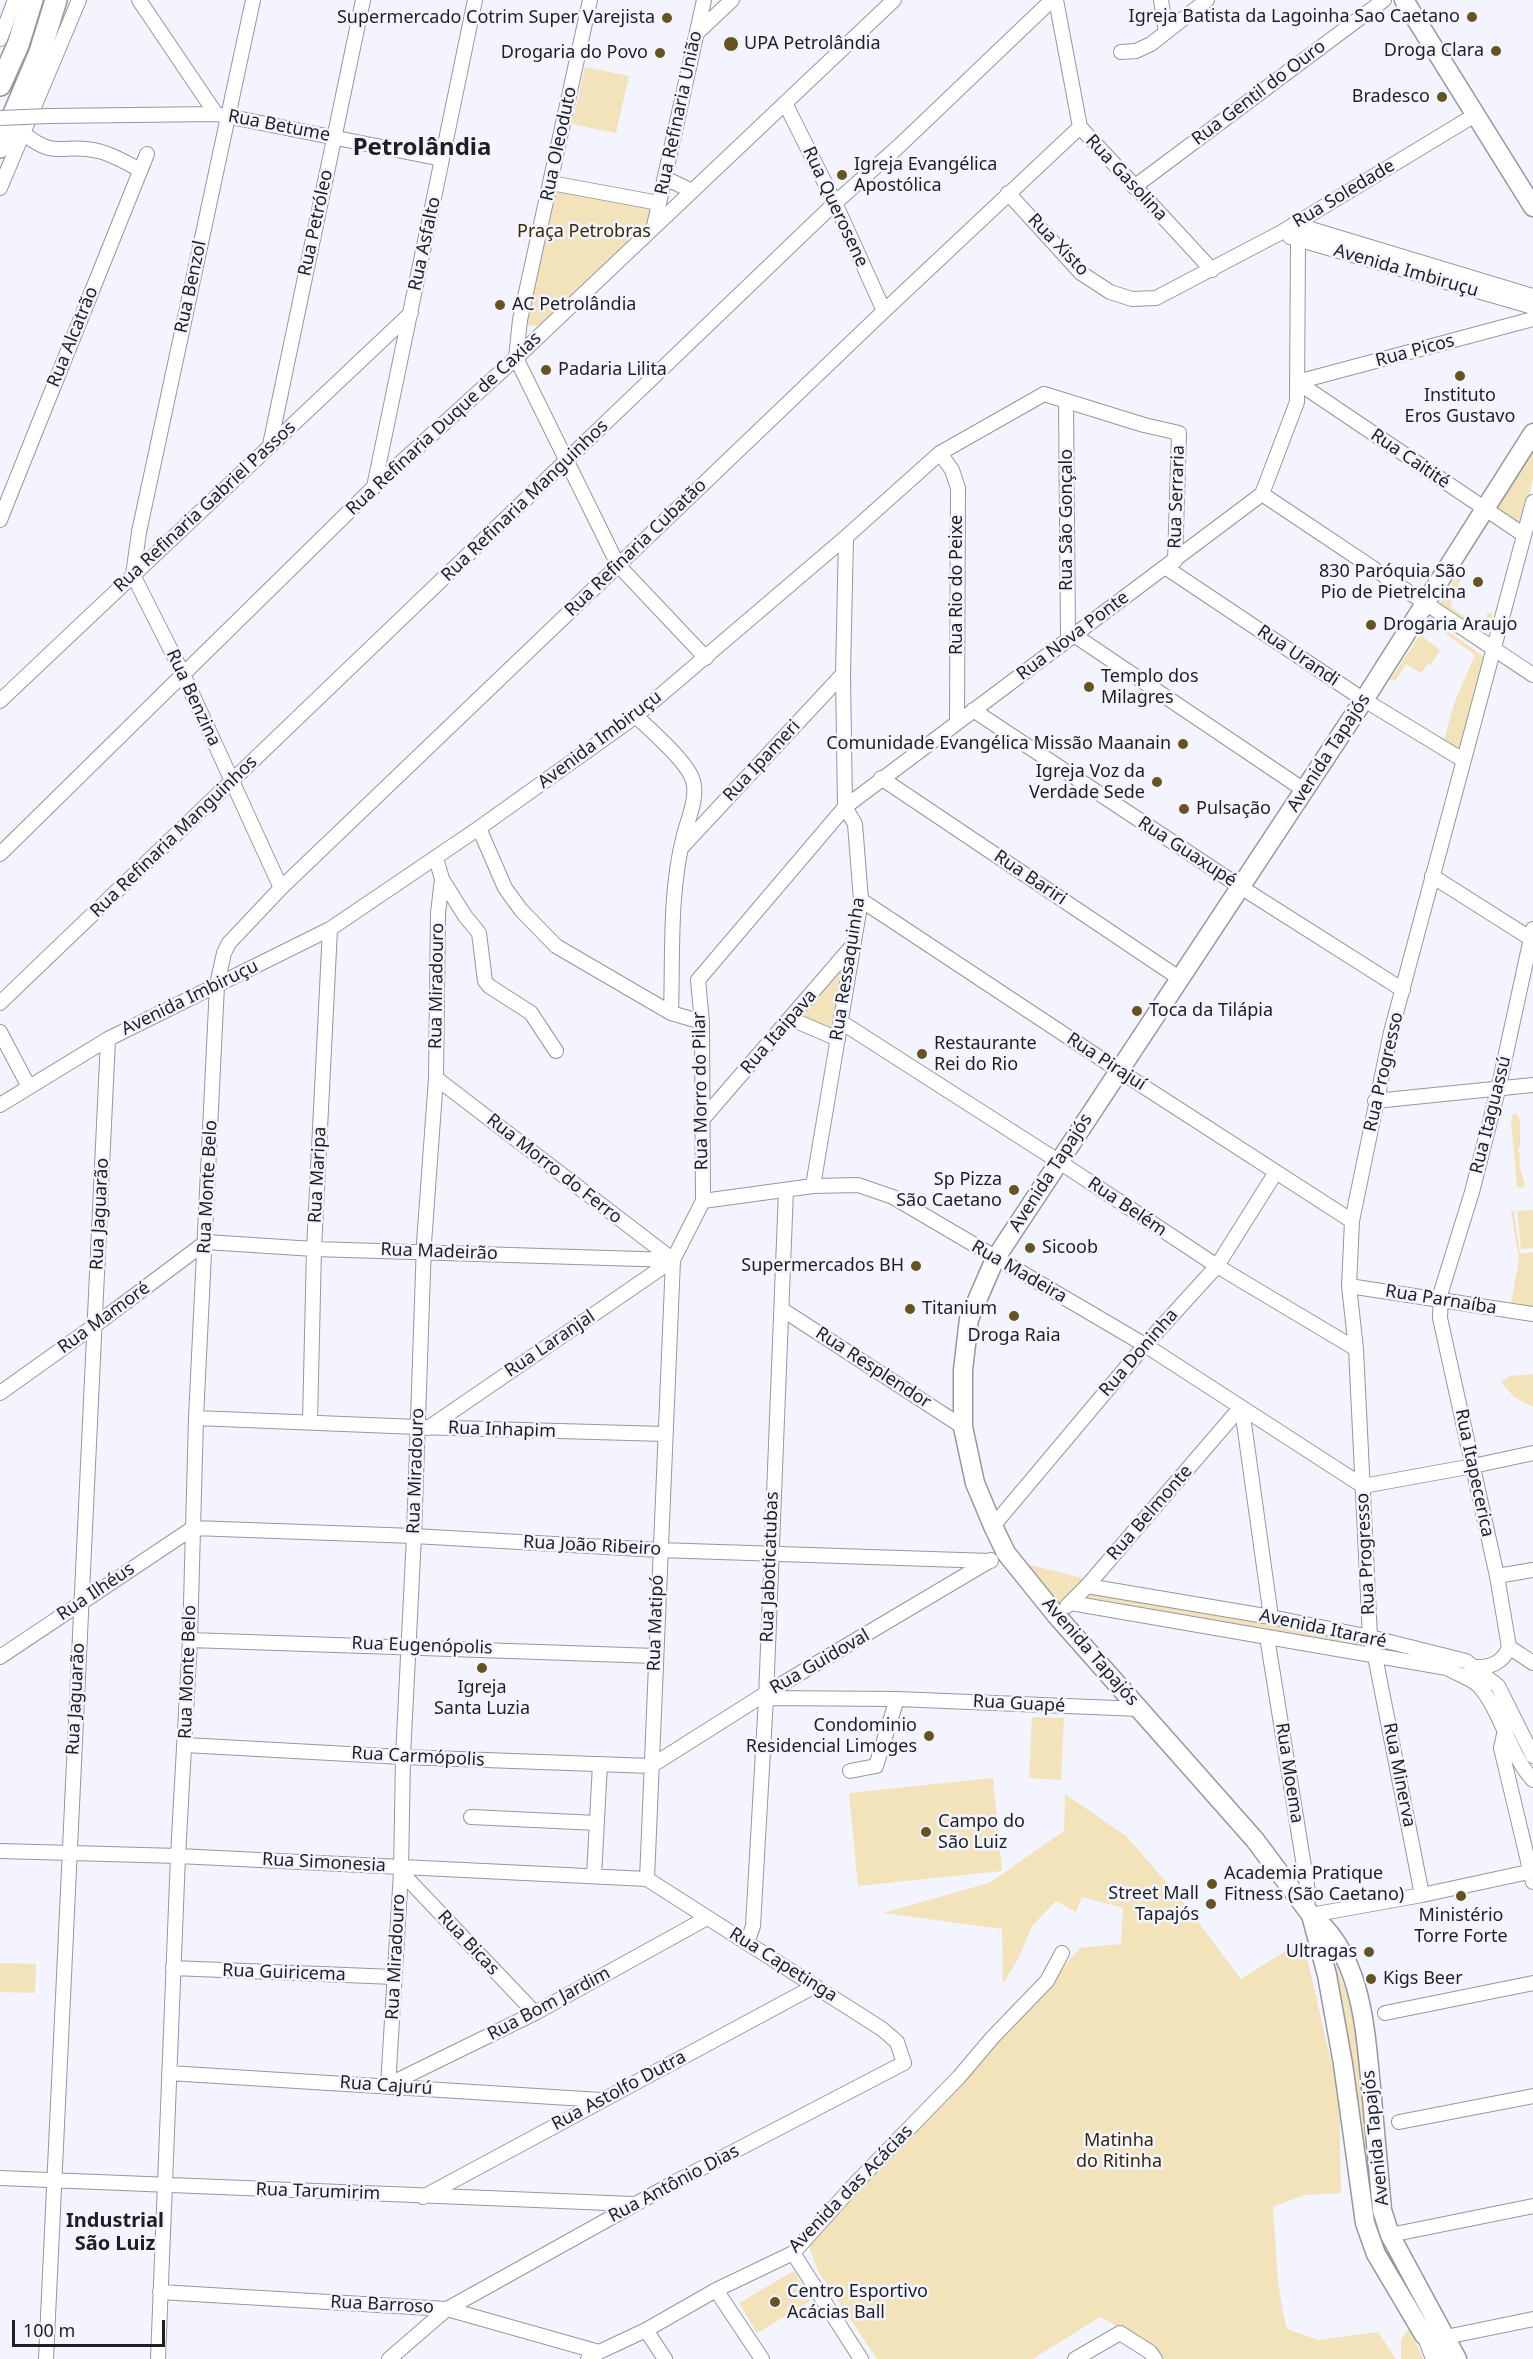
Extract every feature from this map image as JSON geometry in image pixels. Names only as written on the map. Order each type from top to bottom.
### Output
[{"type":"highway","points":[[0,86],[18,45],[32,0]]},
{"type":"highway","points":[[0,147],[40,52],[56,0]]},
{"type":"main road","points":[[1404,0],[1533,207]]},
{"type":"main road","name":"Avenida Tapajós","points":[[1457,2359],[1390,2235],[1382,2210],[1364,2015],[1350,1969],[1322,1924],[1309,1912],[1254,1840],[1056,1616],[998,1557],[993,1526],[975,1483],[963,1427],[963,1370],[969,1319],[995,1259],[1364,699],[1533,433]]},
{"type":"main road","name":"Avenida Tapajós","points":[[1309,1912],[1331,1997],[1343,2064],[1365,2223],[1376,2254],[1424,2335],[1451,2359]]},
{"type":"main road","points":[[1359,2180],[1366,2172],[1372,2171],[1379,2174]]},
{"type":"street","points":[[0,39],[15,0]]},
{"type":"street","points":[[0,188],[79,0]]},
{"type":"street","name":"Rua Betume","points":[[139,0],[222,115],[442,159]]},
{"type":"street","name":"Rua Benzol","points":[[132,575],[222,115],[253,0]]},
{"type":"street","name":"Rua Petróleo","points":[[270,446],[363,0]]},
{"type":"street","name":"Rua Asfalto","points":[[374,487],[474,0]]},
{"type":"street","name":"Rua Oleoduto","points":[[516,358],[520,320],[590,0]]},
{"type":"street","name":"Rua Refinaria União","points":[[654,226],[704,0]]},
{"type":"street","points":[[697,33],[732,0]]},
{"type":"street","name":"Rua Refinaria Duque de Caxias","points":[[0,854],[374,487],[516,358],[894,0]]},
{"type":"street","name":"Rua Gasolina","points":[[1054,0],[1080,127],[1212,270]]},
{"type":"street","name":"Rua Refinaria Manguinhos","points":[[0,1004],[835,203],[1054,0]]},
{"type":"street","points":[[1161,0],[1166,32]]},
{"type":"street","points":[[1121,52],[1136,51],[1151,44],[1207,0]]},
{"type":"street","name":"Rua Gentil do Ouro","points":[[1134,187],[1384,0]]},
{"type":"street","name":"Rua Querosene","points":[[785,103],[835,203],[884,311]]},
{"type":"street","points":[[0,118],[222,115]]},
{"type":"street","name":"Rua Soledade","points":[[1212,270],[1280,233],[1475,115]]},
{"type":"street","name":"Rua Refinaria Cubatão","points":[[217,985],[224,953],[281,888],[884,311],[1080,127]]},
{"type":"street","points":[[23,133],[37,144],[53,150],[96,150],[140,170]]},
{"type":"street","name":"Rua Alcatrão","points":[[0,520],[147,154]]},
{"type":"street","points":[[665,178],[692,190]]},
{"type":"street","points":[[551,183],[659,203]]},
{"type":"street","name":"Rua Xisto","points":[[1008,193],[1081,273],[1110,292],[1132,299],[1156,298],[1212,270]]},
{"type":"street","points":[[1294,224],[1298,240],[1297,402],[1262,494],[1533,675]]},
{"type":"street","name":"Avenida Imbiruçu","points":[[1294,224],[1533,296]]},
{"type":"street","name":"Avenida Imbiruçu","points":[[1280,233],[1533,307]]},
{"type":"street","name":"Rua Refinaria Gabriel Passos","points":[[0,701],[6,686],[132,575],[411,313]]},
{"type":"street","name":"Rua Picos","points":[[1297,382],[1533,319]]},
{"type":"street","points":[[520,320],[526,327],[543,332]]},
{"type":"street","points":[[516,358],[618,565],[706,658]]},
{"type":"street","points":[[1321,399],[1321,384],[1324,375]]},
{"type":"street","name":"Rua Caitité","points":[[1297,382],[1524,535]]},
{"type":"street","name":"Avenida Imbiruçu","points":[[0,1105],[108,1039],[330,929],[436,858],[636,716],[846,537],[940,453],[1044,394],[1144,425],[1179,433]]},
{"type":"street","name":"Rua São Gonçalo","points":[[1066,401],[1071,637]]},
{"type":"street","name":"Rua Serraria","points":[[1170,564],[1179,433]]},
{"type":"street","name":"Rua Rio do Peixe","points":[[940,453],[952,470],[958,488],[957,722]]},
{"type":"street","name":"Rua Nova Ponte","points":[[698,981],[845,807],[1262,494]]},
{"type":"street","name":"Rua Progresso","points":[[1375,1656],[1370,1637],[1356,1348],[1349,1286],[1352,1221],[1391,1032],[1533,502]]},
{"type":"street","name":"Rua Ressaquinha","points":[[813,1186],[861,900],[855,824],[845,807],[843,674],[846,537]]},
{"type":"street","name":"Rua Urandi","points":[[1170,564],[1364,699],[1463,760]]},
{"type":"street","name":"Rua Benzina","points":[[132,575],[183,674],[281,888]]},
{"type":"street","points":[[1071,637],[1304,790]]},
{"type":"street","name":"Rua Ipameri","points":[[680,849],[843,674]]},
{"type":"street","name":"Rua Guaxupé","points":[[973,711],[1239,886],[1403,990]]},
{"type":"street","name":"Rua Morro do Pilar","points":[[636,716],[690,771],[694,784],[694,796],[680,849],[675,890],[671,1013]]},
{"type":"street","name":"Rua Bariri","points":[[881,778],[1179,978]]},
{"type":"street","points":[[479,828],[505,888],[520,910],[556,946],[671,1013],[702,1022]]},
{"type":"street","name":"Rua Miradouro","points":[[388,2086],[401,1869],[408,1646],[422,1427],[425,1251],[436,1078],[438,914],[442,879],[436,858]]},
{"type":"street","points":[[1432,876],[1532,936]]},
{"type":"street","points":[[442,879],[465,916],[479,933],[485,981],[489,986],[531,1013],[556,1051]]},
{"type":"street","name":"Rua Pirajuí","points":[[861,900],[1352,1221]]},
{"type":"street","name":"Rua Maripa","points":[[310,1422],[314,1249],[330,929]]},
{"type":"street","name":"Rua Itaguassú","points":[[1440,1300],[1440,1292],[1472,1192],[1498,1090],[1532,936]]},
{"type":"street","name":"Rua Itaipava","points":[[702,1120],[855,943]]},
{"type":"street","name":"Rua Morro do Pilar","points":[[698,981],[702,1022],[703,1201]]},
{"type":"street","name":"Rua Monte Belo","points":[[158,2359],[178,1856],[186,1745],[196,1418],[217,985]]},
{"type":"street","points":[[791,1019],[838,1039]]},
{"type":"street","name":"Rua Belém","points":[[841,1022],[1217,1266],[1356,1348]]},
{"type":"street","points":[[0,1032],[29,1087]]},
{"type":"street","name":"Rua Jaguarão","points":[[46,2359],[108,1039]]},
{"type":"street","name":"Rua Morro do Ferro","points":[[436,1078],[673,1260]]},
{"type":"street","points":[[1375,1101],[1533,1085]]},
{"type":"street","name":"Rua Doninha","points":[[993,1526],[1145,1345],[1217,1266],[1276,1172]]},
{"type":"street","name":"Rua Madeira","points":[[703,1201],[813,1186],[858,1185],[894,1197],[995,1259],[1145,1345],[1363,1486]]},
{"type":"street","name":"Rua Jaboticatubas","points":[[747,1943],[753,1926],[765,1696],[783,1310],[786,1190]]},
{"type":"street","points":[[673,1260],[703,1201]]},
{"type":"street","name":"Rua Madeirão","points":[[206,1242],[314,1249],[673,1260]]},
{"type":"street","name":"Rua Mamoré","points":[[0,1393],[206,1242]]},
{"type":"street","name":"Rua Laranjal","points":[[422,1427],[673,1260]]},
{"type":"street","name":"Rua Matipó","points":[[647,1879],[659,1550],[673,1260]]},
{"type":"street","name":"Rua Parnaíba","points":[[1349,1286],[1533,1314]]},
{"type":"street","name":"Rua Itapecerica","points":[[1440,1300],[1440,1318],[1497,1576],[1509,1647]]},
{"type":"street","name":"Rua Resplendor","points":[[783,1310],[963,1427]]},
{"type":"street","points":[[1241,1408],[1270,1617]]},
{"type":"street","name":"Rua Belmonte","points":[[1056,1616],[1087,1586],[1241,1408]]},
{"type":"street","name":"Rua Inhapim","points":[[196,1418],[665,1434]]},
{"type":"street","points":[[1363,1486],[1533,1453]]},
{"type":"street","name":"Rua João Ribeiro","points":[[193,1528],[414,1536],[659,1550],[944,1559],[998,1557]]},
{"type":"street","name":"Rua Ilhéus","points":[[0,1657],[193,1528]]},
{"type":"street","name":"Rua Guidoval","points":[[651,1766],[998,1557]]},
{"type":"street","points":[[944,1559],[952,1571],[948,1587]]},
{"type":"street","points":[[1497,1576],[1533,1570]]},
{"type":"street","name":"Avenida Itararé","points":[[1087,1586],[1270,1617],[1370,1637],[1466,1660],[1498,1686],[1533,1756]]},
{"type":"street","name":"Avenida Itararé","points":[[1071,1603],[1447,1668],[1479,1686],[1505,1730],[1521,1767],[1533,1780]]},
{"type":"street","name":"Rua Moema","points":[[1267,1637],[1308,1891],[1309,1912]]},
{"type":"street","name":"Rua Eugenópolis","points":[[190,1640],[655,1656]]},
{"type":"street","points":[[1475,1667],[1487,1668],[1496,1663],[1507,1654],[1509,1647],[1533,1663]]},
{"type":"street","name":"Rua Minerva","points":[[1375,1656],[1422,1895]]},
{"type":"street","name":"Rua Guapé","points":[[765,1696],[1140,1709]]},
{"type":"street","points":[[850,1771],[876,1766],[897,1699]]},
{"type":"street","points":[[1309,1912],[1422,1895],[1532,1874],[1502,1748],[1505,1730]]},
{"type":"street","name":"Rua Carmópolis","points":[[186,1745],[403,1757],[651,1766]]},
{"type":"street","points":[[594,1876],[600,1764]]},
{"type":"street","points":[[471,1817],[597,1823]]},
{"type":"street","name":"Rua Simonesia","points":[[0,1851],[178,1856],[401,1869],[647,1879]]},
{"type":"street","name":"Rua Bicas","points":[[401,1869],[534,2013]]},
{"type":"street","name":"Rua Capetinga","points":[[647,1879],[882,2029],[897,2042],[904,2063]]},
{"type":"street","name":"Rua Bom Jardim","points":[[388,2086],[534,2013],[707,1918]]},
{"type":"street","name":"Avenida das Acácias","points":[[593,2356],[646,2330],[716,2290],[793,2253],[1047,1981],[1062,1953]]},
{"type":"street","name":"Rua Guiricema","points":[[173,1968],[394,1977]]},
{"type":"street","points":[[1385,2013],[1533,1983]]},
{"type":"street","name":"Rua Astolfo Dutra","points":[[423,2197],[815,1986]]},
{"type":"street","name":"Rua Antônio Dias","points":[[389,2359],[447,2309],[635,2204],[904,2063]]},
{"type":"street","name":"Rua Cajurú","points":[[169,2073],[602,2100]]},
{"type":"street","points":[[1399,2122],[1533,2096]]},
{"type":"street","name":"Rua Tarumirim","points":[[0,2178],[635,2204]]},
{"type":"street","points":[[1390,2235],[1533,2206]]},
{"type":"street","points":[[793,2253],[861,2359]]},
{"type":"street","points":[[716,2290],[762,2359]]},
{"type":"street","name":"Rua Barroso","points":[[160,2292],[447,2309],[593,2356]]},
{"type":"street","points":[[1446,2337],[1533,2319]]},
{"type":"street","points":[[646,2330],[665,2359]]},
{"type":"street","points":[[1075,2359],[1120,2333],[1150,2352],[1155,2359]]},
{"type":"street","points":[[1424,2335],[1433,2359]]},
{"type":"green space","points":[[585,67],[629,76],[616,133],[572,124]]},
{"type":"green space","name":"Praça Petrobras","points":[[553,185],[652,206],[648,227],[540,327],[529,325],[523,319]]},
{"type":"green space","points":[[1533,449],[1533,478],[1522,527],[1495,510]]},
{"type":"green space","points":[[1458,573],[1462,577],[1450,606],[1475,621],[1485,621],[1488,612],[1493,614],[1487,634],[1439,604]]},
{"type":"green space","points":[[1425,614],[1487,659],[1462,750],[1454,750],[1404,717],[1444,739],[1455,701],[1475,655],[1431,623],[1423,637],[1440,650],[1431,665],[1428,663],[1421,673],[1406,664],[1395,681],[1384,679],[1392,677],[1419,636],[1412,635]]},
{"type":"green space","points":[[853,948],[837,1037],[795,1019]]},
{"type":"green space","points":[[1516,1113],[1520,1120],[1520,1147],[1518,1149],[1521,1158],[1519,1165],[1525,1185],[1523,1188],[1517,1187],[1511,1121],[1512,1115]]},
{"type":"green space","points":[[1533,1210],[1533,1248],[1521,1249],[1517,1211]]},
{"type":"green space","points":[[1511,1211],[1514,1211],[1520,1254],[1533,1252],[1533,1307],[1511,1303],[1519,1260]]},
{"type":"green space","points":[[1533,1374],[1533,1407],[1514,1397],[1501,1382],[1510,1376]]},
{"type":"green space","points":[[1019,1562],[1082,1578],[1095,1592],[1360,1641],[1360,1650],[1091,1598],[1055,1603]]},
{"type":"green space","points":[[1032,1717],[1064,1718],[1061,1780],[1029,1778]]},
{"type":"green space","name":"Campo do São Luiz","points":[[993,1778],[1002,1871],[858,1886],[849,1793]]},
{"type":"green space","name":"Matinha do Ritinha","points":[[1065,1794],[1126,1836],[1176,1893],[1241,1979],[1303,1940],[1339,2096],[1341,2193],[1304,2195],[1273,2207],[1283,2314],[1287,2329],[1319,2340],[1378,2332],[1396,2359],[1162,2359],[1154,2346],[1100,2317],[1033,2359],[877,2359],[818,2271],[808,2244],[972,2072],[1080,1948],[1121,1944],[1123,1908],[1082,1897],[1076,1912],[1056,1901],[1032,1926],[1019,1957],[1003,1984],[1002,1929],[883,1913],[989,1883],[1064,1831]]},
{"type":"green space","points":[[1330,1951],[1354,2011],[1365,2114],[1366,2156],[1348,2039]]},
{"type":"green space","points":[[0,1963],[36,1964],[35,1993],[0,1992]]},
{"type":"green space","points":[[1371,2188],[1432,2325],[1426,2325],[1402,2288],[1377,2236],[1369,2194]]},
{"type":"green space","name":"Centro Esportivo Acácias Ball","points":[[794,2271],[811,2301],[757,2333],[739,2303]]},
{"type":"green space","points":[[1409,2329],[1424,2359],[1401,2359],[1401,2339]]},
{"type":"place","name":"Igreja Batista da Lagoinha Sao Caetano","points":[[1472,17]]},
{"type":"place","name":"Supermercado Cotrim Super Varejista","points":[[667,18]]},
{"type":"place","name":"UPA Petrolândia","points":[[731,44]]},
{"type":"place","name":"Droga Clara","points":[[1496,51]]},
{"type":"place","name":"Drogaria do Povo","points":[[660,53]]},
{"type":"place","name":"Bradesco","points":[[1442,97]]},
{"type":"place","name":"Igreja Evangélica Apostólica","points":[[842,175]]},
{"type":"place","name":"AC Petrolândia","points":[[500,305]]},
{"type":"place","name":"Padaria Lilita","points":[[546,370]]},
{"type":"place","name":"Instituto Eros Gustavo","points":[[1460,376]]},
{"type":"place","name":"830 Paróquia São Pio de Pietrelcina","points":[[1478,582]]},
{"type":"place","name":"Drogaria Araujo","points":[[1371,625]]},
{"type":"place","name":"Templo dos Milagres","points":[[1089,687]]},
{"type":"place","name":"Comunidade Evangélica Missão Maanain","points":[[1183,744]]},
{"type":"place","name":"Igreja Voz da Verdade Sede","points":[[1157,782]]},
{"type":"place","name":"Pulsação","points":[[1184,809]]},
{"type":"place","name":"Toca da Tilápia","points":[[1137,1011]]},
{"type":"place","name":"Restaurante Rei do Rio","points":[[922,1054]]},
{"type":"place","name":"Sp Pizza São Caetano","points":[[1014,1190]]},
{"type":"place","name":"Sicoob","points":[[1030,1248]]},
{"type":"place","name":"Supermercados BH","points":[[916,1266]]},
{"type":"place","name":"Titanium","points":[[910,1309]]},
{"type":"place","name":"Droga Raia","points":[[1014,1316]]},
{"type":"place","name":"Igreja Santa Luzia","points":[[482,1668]]},
{"type":"place","name":"Condominio Residencial Limoges","points":[[929,1736]]},
{"type":"place","name":"Campo do São Luiz","points":[[926,1832]]},
{"type":"place","name":"Academia Pratique Fitness (São Caetano)","points":[[1212,1884]]},
{"type":"place","name":"Ministério Torre Forte","points":[[1461,1896]]},
{"type":"place","name":"Street Mall Tapajós","points":[[1211,1904]]},
{"type":"place","name":"Ultragas","points":[[1369,1952]]},
{"type":"place","name":"Kigs Beer","points":[[1371,1979]]},
{"type":"place","name":"Centro Esportivo Acácias Ball","points":[[775,2302]]},
{"type":"district","name":"Petrolândia","points":[[422,148]]},
{"type":"district","name":"Industrial São Luiz","points":[[115,2232]]}]
